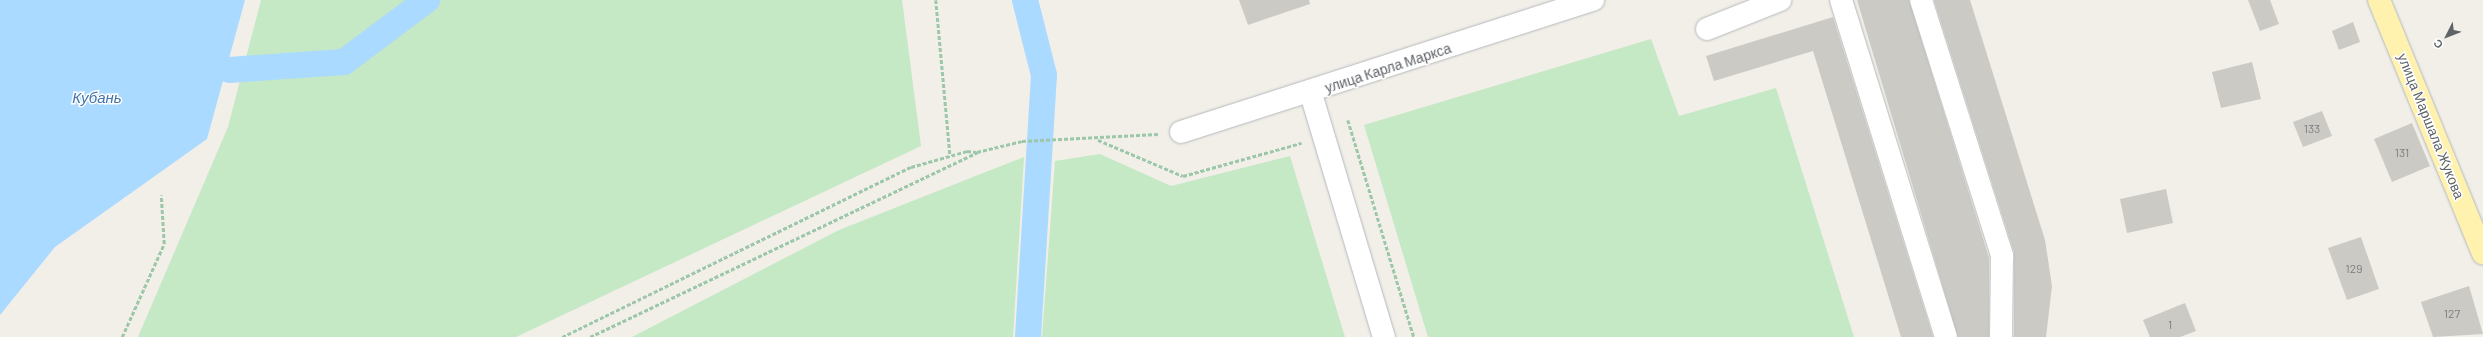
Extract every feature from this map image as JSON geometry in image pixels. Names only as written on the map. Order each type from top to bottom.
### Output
[{"type":"main road","name":"улица Маршала Жукова","points":[[2379,0],[2483,253]]},
{"type":"street","name":"улица Карла Маркса","points":[[1181,132],[1311,94],[1593,0]]},
{"type":"street","points":[[1707,29],[1780,0]]},
{"type":"street","points":[[1841,0],[1946,337]]},
{"type":"street","points":[[1921,0],[2002,256],[2001,337]]},
{"type":"street","points":[[1311,94],[1384,337]]},
{"type":"path","points":[[936,0],[950,155]]},
{"type":"path","points":[[1348,120],[1414,337]]},
{"type":"path","points":[[562,337],[911,167],[950,155],[977,152],[1022,141],[1098,139],[1181,132]]},
{"type":"path","points":[[1098,139],[1183,176],[1302,143],[1304,150]]},
{"type":"path","points":[[590,337],[977,152]]},
{"type":"path","points":[[122,337],[164,244],[161,195]]},
{"type":"green space","points":[[261,0],[902,0],[921,146],[516,337],[138,337],[228,127]]},
{"type":"green space","points":[[1651,39],[1679,116],[1776,88],[1854,337],[1428,337],[1364,125]]},
{"type":"green space","points":[[1100,154],[1171,186],[1290,156],[1345,337],[1042,337],[1055,161]]},
{"type":"green space","points":[[1024,157],[1013,337],[632,337],[839,230]]},
{"type":"water","name":"Кубань","points":[[0,0],[245,0],[207,139],[55,247],[0,315]]},
{"type":"building","points":[[1239,0],[1309,0],[1310,4],[1248,25]]},
{"type":"building","points":[[1857,0],[1909,0],[1989,258],[1989,337],[1958,337]]},
{"type":"building","points":[[1934,0],[1970,0],[2045,240],[2052,286],[2046,337],[2014,337],[2014,252]]},
{"type":"building","points":[[2248,0],[2270,0],[2279,24],[2260,31]]},
{"type":"building","points":[[1833,17],[1933,337],[1901,337],[1813,51],[1714,81],[1706,56]]},
{"type":"building","points":[[2353,22],[2360,42],[2339,50],[2332,31]]},
{"type":"building","points":[[2252,62],[2261,99],[2221,108],[2212,72]]},
{"type":"building","points":[[2322,111],[2332,136],[2303,147],[2293,122]]},
{"type":"building","points":[[2412,123],[2430,166],[2392,182],[2374,139]]},
{"type":"building","points":[[2166,189],[2173,223],[2127,233],[2120,199]]},
{"type":"building","points":[[2361,237],[2379,289],[2347,300],[2328,248]]},
{"type":"building","points":[[2469,286],[2483,334],[2433,337],[2421,302]]},
{"type":"building","points":[[2185,303],[2196,331],[2180,337],[2150,337],[2143,320]]},
{"type":"waterway","points":[[229,70],[344,62],[427,0]]},
{"type":"waterway","points":[[1025,0],[1044,75],[1028,337]]}]
